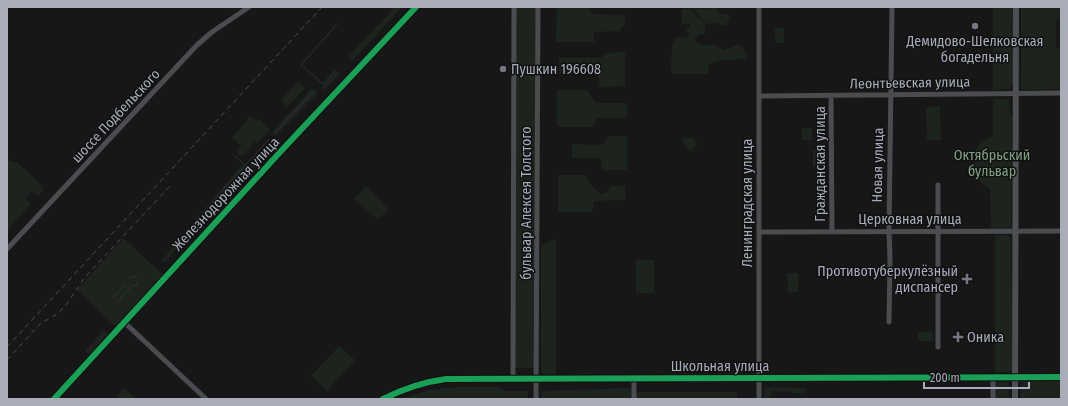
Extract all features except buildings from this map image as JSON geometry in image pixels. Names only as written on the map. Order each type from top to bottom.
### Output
[{"type":"main road","points":[[1016,7],[1016,399]]},
{"type":"street","name":"шоссе Подбельского","points":[[8,247],[197,45],[212,32],[249,7]]},
{"type":"street","name":"Железнодорожная улица","points":[[54,399],[416,7]]},
{"type":"street","name":"бульвар Алексея Толстого","points":[[513,379],[514,7]]},
{"type":"street","name":"бульвар Алексея Толстого","points":[[536,399],[538,7]]},
{"type":"street","name":"Ленинградская улица","points":[[759,399],[760,7]]},
{"type":"street","name":"Новая улица","points":[[889,322],[892,7]]},
{"type":"street","name":"Леонтьевская улица","points":[[759,96],[1061,93]]},
{"type":"street","name":"Гражданская улица","points":[[831,96],[832,232]]},
{"type":"street","points":[[938,185],[938,347]]},
{"type":"street","name":"Церковная улица","points":[[759,232],[1061,231]]},
{"type":"street","points":[[124,322],[206,399]]},
{"type":"street","points":[[992,377],[992,399]]},
{"type":"street","name":"Школьная улица","points":[[383,399],[401,390],[446,379],[1061,377]]},
{"type":"street","points":[[634,379],[634,399]]},
{"type":"green space","points":[[393,7],[402,7],[352,61],[348,57],[391,12]]},
{"type":"green space","points":[[516,7],[536,7],[535,368],[515,368]]},
{"type":"green space","points":[[557,7],[587,7],[593,14],[622,15],[625,16],[625,24],[619,31],[594,32],[594,42],[558,42],[556,40]]},
{"type":"green space","points":[[716,7],[719,13],[728,15],[730,19],[725,25],[719,25],[718,23],[706,24],[692,8],[705,9]]},
{"type":"green space","points":[[993,7],[1013,7],[1013,85],[1011,85],[1010,89],[993,90]]},
{"type":"green space","points":[[1021,7],[1061,7],[1061,19],[1056,19],[1056,48],[1061,48],[1061,89],[1021,90]]},
{"type":"green space","points":[[682,9],[691,9],[705,24],[705,35],[699,34],[695,39],[698,42],[704,45],[714,45],[723,50],[738,45],[745,50],[746,58],[713,62],[709,64],[708,74],[674,74],[671,69],[672,44],[675,38],[687,37],[690,33],[687,33],[686,31],[690,24],[682,24]]},
{"type":"green space","points":[[775,28],[784,28],[784,43],[775,43]]},
{"type":"green space","points":[[625,52],[625,86],[601,87],[597,74],[559,74],[559,58],[601,58],[606,53]]},
{"type":"green space","points":[[336,70],[340,74],[324,90],[321,87]]},
{"type":"green space","points":[[298,81],[305,88],[287,107],[281,100]]},
{"type":"green space","points":[[312,88],[318,93],[276,136],[272,132]]},
{"type":"green space","points":[[587,90],[596,103],[627,103],[627,116],[625,118],[595,118],[595,125],[593,127],[557,126],[557,91]]},
{"type":"green space","name":"Октябрьский бульвар","points":[[993,99],[1009,99],[1010,115],[1012,116],[1011,225],[1009,228],[991,229],[990,189],[981,182],[975,174],[973,159],[975,151],[978,147],[984,141],[993,136]]},
{"type":"green space","points":[[940,106],[941,140],[927,140],[926,107]]},
{"type":"green space","points":[[250,116],[257,122],[259,119],[270,130],[258,142],[255,142],[244,154],[240,156],[237,152],[240,145],[232,138]]},
{"type":"green space","points":[[802,128],[812,128],[812,140],[802,140]]},
{"type":"green space","points":[[610,136],[627,136],[627,170],[602,170],[601,161],[599,158],[572,158],[572,144],[602,145]]},
{"type":"green space","points":[[693,138],[698,145],[690,151],[681,139]]},
{"type":"green space","points":[[270,140],[272,142],[251,170],[248,167]]},
{"type":"green space","points":[[813,150],[822,150],[822,166],[813,166]]},
{"type":"green space","points":[[7,157],[11,162],[17,162],[41,185],[43,190],[38,196],[32,191],[25,198],[31,204],[7,231]]},
{"type":"green space","points":[[242,165],[247,170],[200,224],[196,221],[212,203],[212,200]]},
{"type":"green space","points":[[560,175],[585,175],[595,188],[602,194],[607,192],[611,186],[625,186],[626,199],[594,201],[592,212],[561,212],[558,210],[558,177]]},
{"type":"green space","points":[[366,186],[389,208],[378,220],[354,199]]},
{"type":"green space","points":[[192,225],[195,228],[164,263],[161,261]]},
{"type":"green space","points":[[995,235],[1008,235],[1011,237],[1012,370],[1009,372],[995,372]]},
{"type":"green space","points":[[123,238],[163,275],[116,327],[77,290]]},
{"type":"green space","points":[[554,239],[556,242],[556,375],[547,375],[541,371],[541,247]]},
{"type":"green space","points":[[636,260],[654,260],[654,293],[636,293]]},
{"type":"green space","points":[[787,273],[798,273],[798,292],[788,292]]},
{"type":"green space","points":[[104,330],[110,335],[91,356],[85,351]]},
{"type":"green space","points":[[932,331],[933,341],[918,341],[918,332]]},
{"type":"green space","points":[[339,346],[355,360],[327,391],[311,376]]},
{"type":"green space","points":[[1021,380],[1061,380],[1061,399],[1021,399]]},
{"type":"green space","points":[[994,382],[1009,382],[1009,399],[994,399]]},
{"type":"green space","points":[[457,387],[499,387],[504,391],[528,391],[528,399],[401,399],[429,390]]},
{"type":"green space","points":[[765,387],[807,388],[803,393],[791,393],[791,391],[772,391],[770,399],[764,399]]},
{"type":"green space","points":[[631,388],[631,399],[542,399],[541,391]]},
{"type":"green space","points":[[124,389],[136,399],[120,399],[118,396]]},
{"type":"green space","points":[[637,392],[737,392],[737,399],[637,399]]},
{"type":"waterway","points":[[335,71],[323,84],[301,65],[337,24]]},
{"type":"waterway","points":[[274,134],[314,91]]},
{"type":"waterway","points":[[195,221],[269,139]]},
{"type":"waterway","points":[[233,154],[246,166]]},
{"type":"waterway","points":[[129,279],[133,276],[137,278]]},
{"type":"waterway","points":[[118,301],[121,300],[122,296],[132,286],[137,285],[138,281]]},
{"type":"waterway","points":[[114,298],[115,294],[125,286]]},
{"type":"railway","points":[[7,347],[322,7]]},
{"type":"railway","points":[[7,360],[40,324],[57,314],[66,305],[85,277],[171,185]]},
{"type":"cycle path","points":[[54,399],[282,150],[416,7]]},
{"type":"cycle path","points":[[383,399],[413,386],[446,379],[1061,377]]},
{"type":"place","name":"Демидово-Шелковская богадельня","points":[[975,26]]},
{"type":"place","name":"Пушкин 196608","points":[[503,69]]},
{"type":"place","name":"Противотуберкулёзный диспансер","points":[[967,279]]},
{"type":"place","name":"Оника","points":[[958,337]]}]
